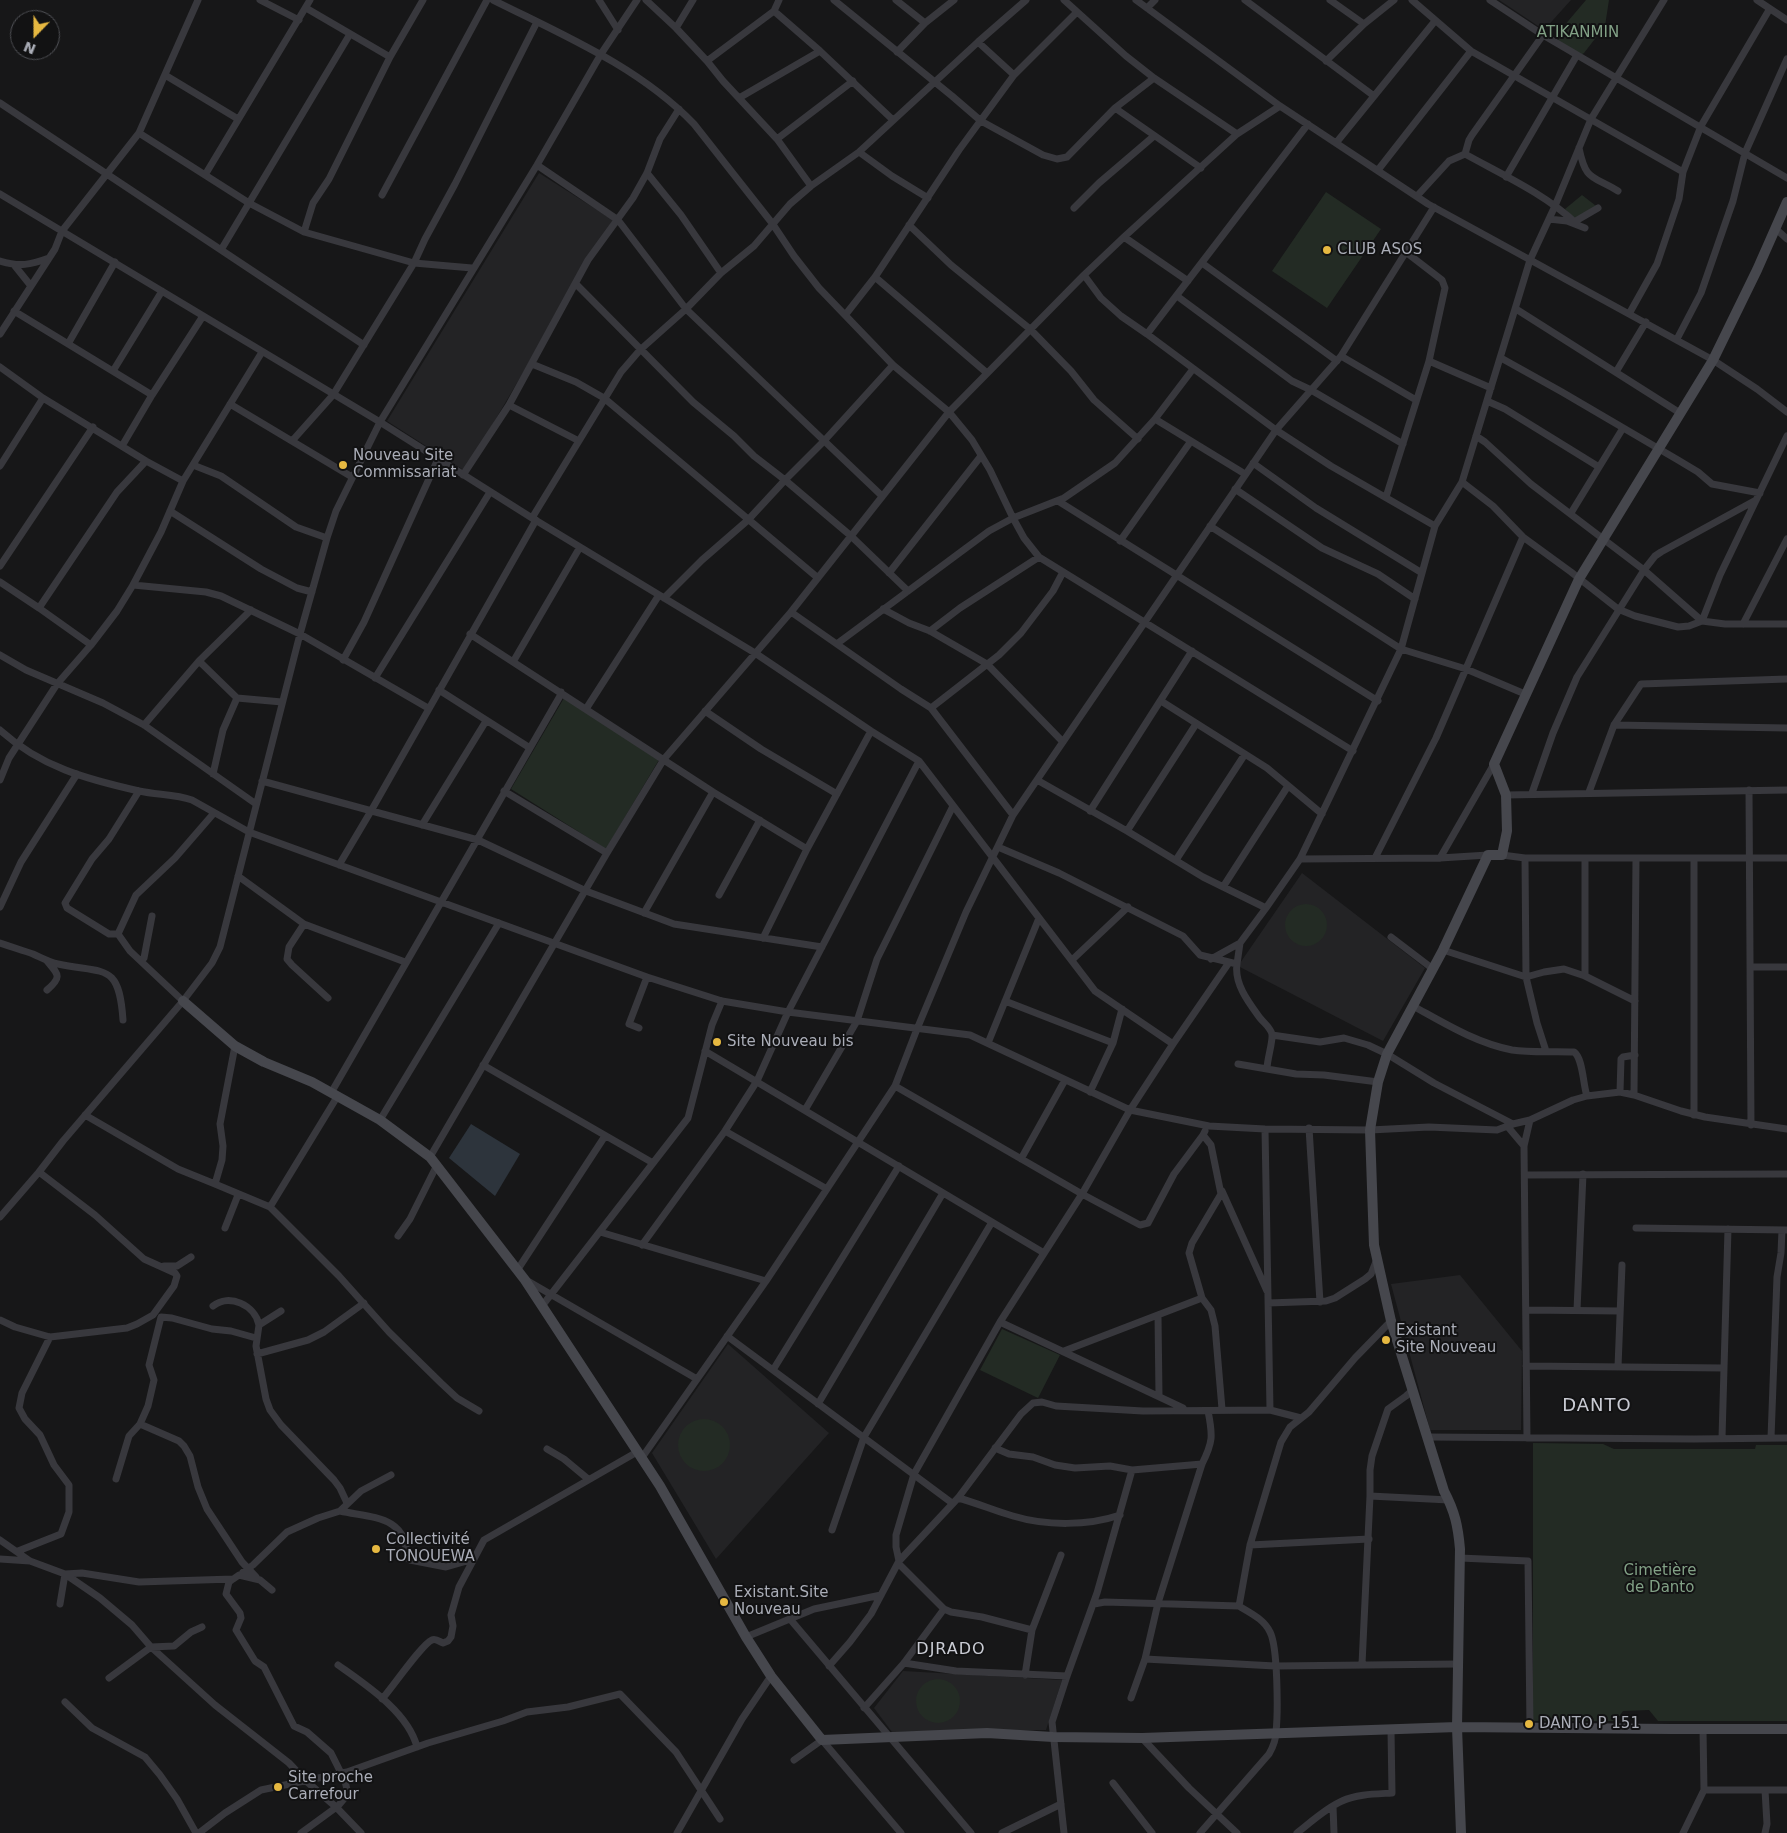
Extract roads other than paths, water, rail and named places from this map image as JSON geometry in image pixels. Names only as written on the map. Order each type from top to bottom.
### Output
[{"type":"street","points":[[0,334],[55,249],[62,230],[139,133],[198,0]]},
{"type":"street","points":[[260,0],[299,20]]},
{"type":"street","points":[[205,175],[310,0]]},
{"type":"street","points":[[304,232],[313,203],[329,179],[390,57],[423,0]]},
{"type":"street","points":[[382,195],[487,0]]},
{"type":"street","points":[[493,0],[601,54],[654,89],[694,124],[772,223],[794,256],[819,288],[893,364],[949,412],[972,440],[1024,538],[1039,557],[1353,751]]},
{"type":"street","points":[[598,0],[618,30]]},
{"type":"street","points":[[0,1217],[212,963],[220,947],[300,634],[336,511],[380,422],[472,268],[537,165],[601,54],[637,0]]},
{"type":"street","points":[[646,0],[676,28],[777,139],[811,186]]},
{"type":"street","points":[[676,28],[693,0]]},
{"type":"street","points":[[707,61],[774,11],[779,0]]},
{"type":"street","points":[[834,0],[980,121],[1043,156],[1057,159],[1067,157],[1115,108],[1154,78]]},
{"type":"street","points":[[896,0],[925,23]]},
{"type":"street","points":[[897,52],[925,23],[954,0]]},
{"type":"street","points":[[339,865],[534,519],[621,372],[640,350],[686,309],[721,273],[754,246],[790,204],[811,186],[860,152],[934,82],[1026,0]]},
{"type":"street","points":[[1064,0],[1154,78],[1237,134]]},
{"type":"street","points":[[1136,0],[1280,106],[1416,196],[1677,339],[1757,389],[1787,412]]},
{"type":"street","points":[[1147,8],[1155,0]]},
{"type":"street","points":[[1245,0],[1374,96]]},
{"type":"street","points":[[1330,0],[1364,24]]},
{"type":"street","points":[[1326,61],[1364,24],[1394,0]]},
{"type":"street","points":[[1412,0],[1471,51],[1684,172]]},
{"type":"street","points":[[1490,0],[1543,35],[1787,178]]},
{"type":"street","points":[[1211,959],[1240,943],[1300,858],[1378,701],[1401,649],[1435,526],[1462,482],[1530,260],[1555,206],[1591,119],[1664,0]]},
{"type":"street","points":[[1757,0],[1769,10],[1787,20]]},
{"type":"street","points":[[306,8],[390,57]]},
{"type":"street","points":[[1629,314],[1657,264],[1679,199],[1684,172],[1701,126],[1769,10]]},
{"type":"street","points":[[774,11],[853,81],[893,120]]},
{"type":"street","points":[[846,314],[875,277],[959,150],[1014,75],[1077,12]]},
{"type":"street","points":[[1336,143],[1435,21]]},
{"type":"street","points":[[292,441],[333,395],[414,263],[537,22]]},
{"type":"street","points":[[221,250],[350,34]]},
{"type":"street","points":[[1465,154],[1469,140],[1543,35]]},
{"type":"street","points":[[978,42],[1014,75]]},
{"type":"street","points":[[739,98],[820,51]]},
{"type":"street","points":[[1378,170],[1471,51]]},
{"type":"street","points":[[1506,177],[1578,55]]},
{"type":"street","points":[[1677,339],[1704,286],[1733,201],[1745,153],[1787,58]]},
{"type":"street","points":[[165,75],[238,119]]},
{"type":"street","points":[[777,139],[853,81]]},
{"type":"street","points":[[0,103],[364,345]]},
{"type":"street","points":[[398,1236],[414,1212],[434,1161],[483,1065],[664,759],[791,612],[949,412],[1124,237],[1202,168],[1237,134],[1280,106]]},
{"type":"street","points":[[1115,108],[1202,168]]},
{"type":"street","points":[[463,475],[532,364],[588,260],[618,220],[647,173],[660,139],[679,109]]},
{"type":"street","points":[[1147,334],[1308,124]]},
{"type":"street","points":[[139,133],[249,203],[304,232],[414,263],[472,268]]},
{"type":"street","points":[[1074,208],[1099,183],[1154,136]]},
{"type":"street","points":[[1579,148],[1582,164],[1587,173],[1618,192]]},
{"type":"street","points":[[860,152],[892,176],[928,198]]},
{"type":"street","points":[[1465,154],[1555,206],[1575,223],[1585,228]]},
{"type":"street","points":[[1416,196],[1449,161],[1465,154]]},
{"type":"street","points":[[537,165],[618,220],[686,309],[882,496]]},
{"type":"street","points":[[647,173],[681,216],[721,273]]},
{"type":"street","points":[[0,194],[380,422],[490,492],[756,653],[870,731],[918,760],[1095,991],[1173,1044]]},
{"type":"street","points":[[1440,858],[1494,764],[1579,579],[1713,360],[1787,202]]},
{"type":"street","points":[[382,1699],[422,1649],[432,1640],[436,1639],[444,1643],[451,1637],[453,1626],[451,1615],[458,1587],[484,1540],[588,1479],[639,1455],[697,1379],[766,1281],[895,1086],[966,912],[1013,815],[1252,463],[1276,430],[1339,359],[1434,207]]},
{"type":"street","points":[[1549,219],[1575,223],[1598,208]]},
{"type":"street","points":[[909,226],[951,265],[1030,330],[1071,372],[1094,400],[1138,439]]},
{"type":"street","points":[[1776,229],[1787,240]]},
{"type":"street","points":[[1124,237],[1188,281]]},
{"type":"street","points":[[1386,497],[1429,361],[1445,284],[1407,253]]},
{"type":"street","points":[[0,261],[15,266],[27,265],[49,258]]},
{"type":"street","points":[[68,344],[115,262]]},
{"type":"street","points":[[1202,263],[1339,359],[1416,400]]},
{"type":"street","points":[[15,266],[31,286]]},
{"type":"street","points":[[1084,275],[1101,298],[1121,316],[1276,430],[1331,466],[1435,526]]},
{"type":"street","points":[[875,277],[987,374]]},
{"type":"street","points":[[576,284],[693,402],[734,436],[754,456],[851,536],[908,591]]},
{"type":"street","points":[[113,371],[162,291]]},
{"type":"street","points":[[1177,296],[1292,381],[1311,390],[1403,444]]},
{"type":"street","points":[[1516,309],[1680,413]]},
{"type":"street","points":[[14,311],[152,395]]},
{"type":"street","points":[[122,446],[152,395],[203,316]]},
{"type":"street","points":[[0,319],[10,319]]},
{"type":"street","points":[[1616,372],[1646,322]]},
{"type":"street","points":[[0,780],[9,758],[57,684],[91,645],[117,611],[133,585],[153,549],[183,481],[262,352]]},
{"type":"street","points":[[1501,358],[1698,472],[1715,486],[1759,496]]},
{"type":"street","points":[[1429,361],[1491,388]]},
{"type":"street","points":[[532,364],[576,382],[604,398],[818,578]]},
{"type":"street","points":[[586,709],[661,597],[748,520],[824,441],[893,364]]},
{"type":"street","points":[[0,367],[43,398],[146,461],[183,481]]},
{"type":"street","points":[[838,644],[989,531],[1013,518],[1058,501],[1075,492],[1115,464],[1155,419],[1193,369]]},
{"type":"street","points":[[0,466],[43,398]]},
{"type":"street","points":[[1487,401],[1505,409],[1599,466]]},
{"type":"street","points":[[230,404],[352,477]]},
{"type":"street","points":[[508,405],[579,441]]},
{"type":"street","points":[[1155,419],[1245,474]]},
{"type":"street","points":[[0,566],[93,427]]},
{"type":"street","points":[[1571,513],[1623,428]]},
{"type":"street","points":[[1476,436],[1531,484],[1644,570],[1702,621]]},
{"type":"street","points":[[1702,621],[1720,575],[1787,436]]},
{"type":"street","points":[[1120,541],[1191,441]]},
{"type":"street","points":[[888,573],[981,456]]},
{"type":"street","points":[[343,660],[364,622],[438,459]]},
{"type":"street","points":[[39,608],[117,492],[146,461]]},
{"type":"street","points":[[1252,463],[1316,508],[1422,573]]},
{"type":"street","points":[[193,465],[221,476],[296,527],[327,538]]},
{"type":"street","points":[[1462,482],[1493,506],[1523,537],[1572,572],[1618,609],[1678,627],[1689,626],[1702,621],[1743,624],[1787,624]]},
{"type":"street","points":[[1235,489],[1322,548],[1378,574],[1415,599]]},
{"type":"street","points":[[375,678],[490,492]]},
{"type":"street","points":[[1532,793],[1553,733],[1577,677],[1644,570],[1655,556],[1661,552],[1759,496]]},
{"type":"street","points":[[1058,501],[1378,701]]},
{"type":"street","points":[[170,511],[261,569],[297,588],[312,592]]},
{"type":"street","points":[[1210,526],[1401,649],[1466,669],[1525,694]]},
{"type":"street","points":[[1375,858],[1436,738],[1523,537]]},
{"type":"street","points":[[1743,624],[1787,539]]},
{"type":"street","points":[[513,662],[580,547]]},
{"type":"street","points":[[930,631],[960,608],[1039,557]]},
{"type":"street","points":[[931,708],[999,655],[1021,633],[1053,592],[1063,572]]},
{"type":"street","points":[[0,582],[91,645]]},
{"type":"street","points":[[133,585],[206,592],[221,596],[300,634],[428,708]]},
{"type":"street","points":[[883,609],[909,623],[930,631],[988,664],[1063,742]]},
{"type":"street","points":[[144,725],[199,661],[251,610]]},
{"type":"street","points":[[791,612],[931,708],[1013,815]]},
{"type":"street","points":[[470,634],[713,792],[807,849]]},
{"type":"street","points":[[1090,811],[1192,652]]},
{"type":"street","points":[[0,655],[26,670],[103,703],[144,725],[256,804]]},
{"type":"street","points":[[199,661],[237,698],[282,702]]},
{"type":"street","points":[[1589,792],[1614,725],[1641,684],[1787,679]]},
{"type":"street","points":[[438,690],[530,748]]},
{"type":"street","points":[[270,1207],[334,1095],[405,962],[478,840],[504,791],[560,696],[560,692]]},
{"type":"street","points":[[213,774],[222,730],[237,698]]},
{"type":"street","points":[[1161,701],[1267,768],[1322,814]]},
{"type":"street","points":[[706,711],[761,749],[837,794]]},
{"type":"street","points":[[422,825],[486,721]]},
{"type":"street","points":[[1127,831],[1196,724]]},
{"type":"street","points":[[1614,725],[1787,728]]},
{"type":"street","points":[[0,730],[17,745],[77,774],[139,791],[182,796],[249,832],[648,977],[722,1001],[788,1012],[970,1035],[1130,1110],[1209,1126],[1265,1129],[1370,1130],[1429,1127],[1497,1130],[1530,1120],[1573,1100],[1587,1096],[1620,1092],[1694,1115],[1750,1125],[1787,1129]]},
{"type":"street","points":[[763,938],[807,849],[870,731]]},
{"type":"street","points":[[1176,860],[1245,754]]},
{"type":"street","points":[[642,1245],[725,1131],[756,1081],[788,1012],[918,760]]},
{"type":"street","points":[[1494,764],[1506,794],[1507,831],[1502,854]]},
{"type":"street","points":[[0,907],[20,862],[77,774]]},
{"type":"street","points":[[1037,780],[1203,877],[1266,908]]},
{"type":"street","points":[[262,781],[478,840],[586,891],[674,924],[822,947]]},
{"type":"street","points":[[1223,887],[1288,786]]},
{"type":"street","points":[[1749,790],[1750,1125]]},
{"type":"street","points":[[1506,794],[1787,790]]},
{"type":"street","points":[[118,934],[110,934],[67,908],[64,903],[92,859],[109,839],[139,791]]},
{"type":"street","points":[[504,791],[607,853]]},
{"type":"street","points":[[644,913],[713,792]]},
{"type":"street","points":[[805,1110],[857,1021],[877,959],[953,806]]},
{"type":"street","points":[[118,934],[136,895],[175,858],[214,813]]},
{"type":"street","points":[[719,895],[760,820]]},
{"type":"street","points":[[998,847],[1059,873],[1183,936],[1200,955],[1228,964],[1237,964]]},
{"type":"street","points":[[1300,858],[1440,858],[1502,854],[1525,858],[1787,858]]},
{"type":"street","points":[[1461,1833],[1457,1727],[1460,1558],[1458,1525],[1444,1491],[1391,1321],[1374,1245],[1370,1130],[1378,1082],[1387,1054],[1443,950],[1488,855]]},
{"type":"street","points":[[1525,858],[1526,977],[1546,1051]]},
{"type":"street","points":[[1585,858],[1586,976]]},
{"type":"street","points":[[1634,1095],[1636,858]]},
{"type":"street","points":[[1694,858],[1694,1115]]},
{"type":"street","points":[[238,876],[304,924],[405,962]]},
{"type":"street","points":[[1072,960],[1128,907]]},
{"type":"street","points":[[140,961],[144,958],[152,916]]},
{"type":"street","points":[[988,1044],[1039,918]]},
{"type":"street","points":[[380,1120],[499,923]]},
{"type":"street","points":[[304,924],[289,946],[287,959],[328,998]]},
{"type":"street","points":[[118,934],[140,961],[182,1001],[235,1046],[264,1062],[312,1082],[380,1120],[434,1161],[518,1269],[679,1518],[746,1637],[771,1676],[822,1740],[901,1833]]},
{"type":"street","points":[[1391,936],[1433,968]]},
{"type":"street","points":[[0,943],[47,961],[96,970],[112,977],[117,984],[122,1001],[123,1020]]},
{"type":"street","points":[[1240,943],[1237,964],[1238,977],[1243,992],[1272,1035],[1267,1058],[1267,1069]]},
{"type":"street","points":[[1443,950],[1526,977],[1564,969],[1586,976],[1635,1001]]},
{"type":"street","points":[[47,961],[58,977],[56,983],[47,990]]},
{"type":"street","points":[[1032,1630],[944,1609],[899,1562],[896,1535],[914,1474],[1000,1322],[1082,1194],[1130,1110],[1228,964]]},
{"type":"street","points":[[1750,967],[1787,967]]},
{"type":"street","points":[[639,1028],[629,1024],[648,977]]},
{"type":"street","points":[[542,1306],[688,1118],[712,1025],[722,1001]]},
{"type":"street","points":[[1005,1001],[1113,1043]]},
{"type":"street","points":[[1413,1006],[1469,1037],[1491,1045],[1513,1050],[1577,1053],[1587,1096]]},
{"type":"street","points":[[1090,1092],[1113,1043],[1122,1009]]},
{"type":"street","points":[[1272,1035],[1320,1042],[1344,1038],[1368,1045],[1510,1125],[1524,1146]]},
{"type":"street","points":[[215,1184],[222,1160],[223,1146],[220,1124],[235,1046]]},
{"type":"street","points":[[705,1051],[1044,1253]]},
{"type":"street","points":[[1620,1092],[1621,1059],[1635,1055]]},
{"type":"street","points":[[1238,1064],[1296,1074],[1324,1075],[1378,1082]]},
{"type":"street","points":[[483,1065],[653,1163]]},
{"type":"street","points":[[1021,1159],[1065,1080]]},
{"type":"street","points":[[895,1086],[1082,1194],[1140,1225],[1148,1223],[1174,1174],[1209,1126]]},
{"type":"street","points":[[1573,1100],[1584,1087]]},
{"type":"street","points":[[85,1115],[178,1169],[270,1207],[339,1276],[389,1332],[440,1383],[457,1398],[479,1411]]},
{"type":"street","points":[[1527,1438],[1524,1146],[1530,1120]]},
{"type":"street","points":[[1308,1128],[1320,1302]]},
{"type":"street","points":[[1265,1129],[1270,1410]]},
{"type":"street","points":[[725,1131],[827,1189]]},
{"type":"street","points":[[1202,1135],[1211,1145],[1221,1190],[1268,1293]]},
{"type":"street","points":[[518,1269],[605,1136]]},
{"type":"street","points":[[773,1370],[899,1166]]},
{"type":"street","points":[[39,1172],[95,1215],[144,1259],[161,1266],[176,1269]]},
{"type":"street","points":[[1576,1310],[1583,1174]]},
{"type":"street","points":[[1525,1175],[1787,1174]]},
{"type":"street","points":[[1221,1190],[1222,1194],[1198,1232],[1190,1248],[1190,1254],[1202,1298],[1211,1310],[1215,1326],[1222,1409]]},
{"type":"street","points":[[818,1404],[943,1193]]},
{"type":"street","points":[[225,1228],[238,1195]]},
{"type":"street","points":[[832,1530],[864,1437],[992,1222]]},
{"type":"street","points":[[1636,1228],[1784,1230],[1777,1277],[1770,1438]]},
{"type":"street","points":[[1722,1438],[1728,1229]]},
{"type":"street","points":[[600,1232],[766,1281]]},
{"type":"street","points":[[116,1479],[129,1436],[140,1424],[154,1383],[149,1365],[157,1316],[174,1286],[176,1269],[190,1257]]},
{"type":"street","points":[[1268,1303],[1320,1302],[1335,1298],[1365,1280],[1371,1274],[1377,1258]]},
{"type":"street","points":[[1618,1367],[1622,1265]]},
{"type":"street","points":[[525,1280],[697,1379]]},
{"type":"street","points":[[1064,1351],[1202,1298]]},
{"type":"street","points":[[213,1306],[222,1300],[228,1300],[236,1302],[252,1311],[255,1315],[259,1325],[256,1338],[257,1354],[270,1410],[281,1425],[334,1480],[347,1503]]},
{"type":"street","points":[[257,1354],[308,1340],[324,1332],[364,1303]]},
{"type":"street","points":[[1526,1310],[1620,1311]]},
{"type":"street","points":[[259,1325],[281,1311]]},
{"type":"street","points":[[1158,1315],[1159,1396]]},
{"type":"street","points":[[0,1320],[15,1327],[50,1337],[127,1328],[157,1316],[256,1338]]},
{"type":"street","points":[[1238,1606],[1250,1545],[1281,1442],[1290,1427],[1309,1412],[1355,1358],[1391,1321]]},
{"type":"street","points":[[1000,1322],[1186,1409]]},
{"type":"street","points":[[727,1336],[952,1503]]},
{"type":"street","points":[[18,1552],[61,1534],[70,1505],[68,1481],[54,1465],[40,1435],[24,1419],[19,1408],[22,1393],[50,1337]]},
{"type":"street","points":[[1526,1366],[1724,1368]]},
{"type":"street","points":[[1362,1664],[1369,1539],[1370,1470],[1373,1450],[1388,1409],[1412,1390]]},
{"type":"street","points":[[829,1666],[862,1628],[899,1562],[958,1498],[1027,1407],[1033,1403],[1042,1402],[1056,1406],[1143,1411],[1186,1409],[1208,1411],[1222,1409],[1270,1410],[1301,1418]]},
{"type":"street","points":[[1130,1698],[1145,1659],[1158,1603],[1202,1464],[1211,1445],[1212,1436],[1208,1411]]},
{"type":"street","points":[[140,1424],[179,1441],[184,1446],[190,1456],[198,1487],[207,1508],[247,1570],[272,1590]]},
{"type":"street","points":[[1428,1437],[1787,1438]]},
{"type":"street","points":[[995,1448],[1009,1454],[1075,1468],[1110,1466],[1132,1470],[1202,1464]]},
{"type":"street","points":[[547,1449],[564,1459],[588,1479]]},
{"type":"street","points":[[1064,1833],[1052,1722],[1098,1593],[1132,1470]]},
{"type":"street","points":[[340,1511],[361,1491],[391,1475]]},
{"type":"street","points":[[1370,1496],[1449,1500]]},
{"type":"street","points":[[958,1498],[984,1505],[1012,1516],[1034,1521],[1074,1523],[1107,1520],[1120,1515]]},
{"type":"street","points":[[301,1833],[336,1807],[348,1794],[331,1754],[307,1732],[294,1726],[264,1667],[255,1661],[242,1637],[237,1632],[236,1630],[241,1618],[240,1613],[226,1594],[227,1588],[236,1577],[247,1570],[287,1532],[318,1518],[340,1511],[373,1517],[395,1526],[404,1537],[407,1558],[410,1560],[446,1567],[474,1559]]},
{"type":"street","points":[[1107,1520],[1117,1527]]},
{"type":"street","points":[[1250,1545],[1369,1539]]},
{"type":"street","points":[[0,1540],[30,1561]]},
{"type":"street","points":[[1025,1675],[1032,1630],[1061,1555]]},
{"type":"street","points":[[0,1558],[30,1561],[65,1574],[100,1598],[132,1625],[151,1647],[215,1705],[257,1739],[280,1754],[361,1833]]},
{"type":"street","points":[[1460,1558],[1528,1561],[1530,1728]]},
{"type":"street","points":[[65,1574],[82,1573],[139,1582],[236,1577],[260,1580]]},
{"type":"street","points":[[60,1604],[65,1574]]},
{"type":"street","points":[[1098,1593],[1105,1602]]},
{"type":"street","points":[[746,1637],[823,1607],[881,1595]]},
{"type":"street","points":[[1094,1604],[1105,1602],[1238,1606],[1266,1624],[1272,1639],[1276,1666],[1276,1733],[1272,1749],[1200,1833]]},
{"type":"street","points":[[864,1708],[904,1663],[944,1609]]},
{"type":"street","points":[[790,1619],[970,1833]]},
{"type":"street","points":[[109,1678],[151,1647],[174,1646],[191,1632],[202,1627]]},
{"type":"street","points":[[1145,1659],[1276,1666],[1458,1664]]},
{"type":"street","points":[[904,1663],[956,1671],[1067,1676]]},
{"type":"street","points":[[338,1665],[382,1699],[410,1727],[417,1747]]},
{"type":"street","points":[[677,1833],[742,1719],[771,1676]]},
{"type":"street","points":[[65,1702],[92,1728],[145,1757],[160,1774],[197,1833],[261,1790],[366,1766],[417,1747],[528,1712],[568,1706],[620,1694],[671,1746],[720,1819]]},
{"type":"street","points":[[794,1760],[822,1740],[987,1733],[1053,1737],[1142,1738],[1457,1727],[1787,1729]]},
{"type":"street","points":[[1683,1833],[1704,1790],[1703,1729]]},
{"type":"street","points":[[1297,1833],[1333,1806],[1352,1797],[1392,1793],[1391,1730]]},
{"type":"street","points":[[1142,1738],[1189,1788],[1237,1833]]},
{"type":"street","points":[[1113,1783],[1152,1833]]},
{"type":"street","points":[[1704,1790],[1787,1790]]},
{"type":"street","points":[[1765,1790],[1767,1824],[1765,1833]]},
{"type":"street","points":[[1002,1833],[1061,1804]]},
{"type":"street","points":[[1333,1806],[1334,1833]]},
{"type":"place","name":"CLUB ASOS","points":[[1327,250]]},
{"type":"place","name":"Nouveau Site Commissariat","points":[[343,465]]},
{"type":"place","name":"Site Nouveau bis","points":[[717,1042]]},
{"type":"place","name":"Existant Site Nouveau","points":[[1386,1340]]},
{"type":"place","name":"Collectivité TONOUEWA","points":[[376,1549]]},
{"type":"place","name":"Existant.Site Nouveau","points":[[724,1602]]},
{"type":"place","name":"DANTO P 151","points":[[1529,1724]]},
{"type":"place","name":"Site proche Carrefour","points":[[278,1787]]},
{"type":"district","name":"DANTO","points":[[1597,1406]]},
{"type":"district","name":"DJRADO","points":[[951,1650]]},
{"type":"park label","name":"ATIKANMIN","points":[[1578,33]]},
{"type":"park label","name":"Cimetière de Danto","points":[[1660,1580]]}]
